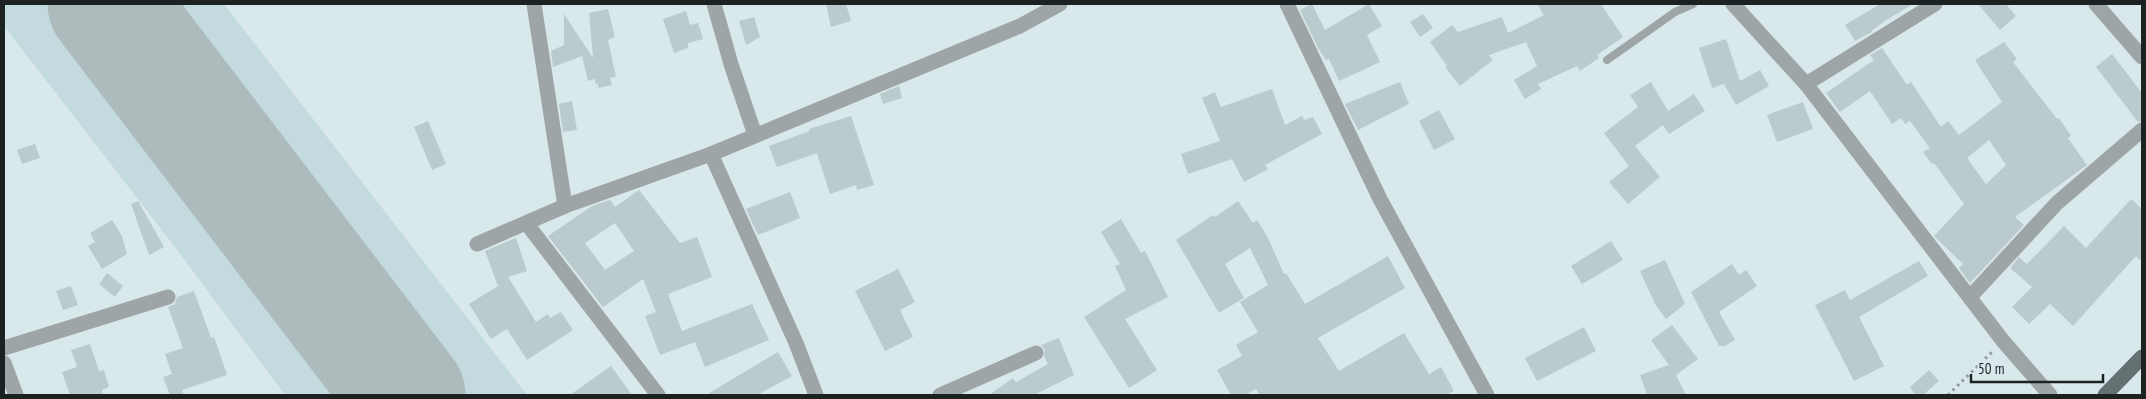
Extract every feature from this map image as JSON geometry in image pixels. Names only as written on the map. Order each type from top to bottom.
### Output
[{"type":"main road","points":[[2105,395],[2142,357]]},
{"type":"street","points":[[534,4],[565,206]]},
{"type":"street","points":[[714,4],[731,64],[755,135]]},
{"type":"street","points":[[477,244],[565,206],[711,154],[1020,26],[1060,4]]},
{"type":"street","points":[[1287,4],[1380,199],[1487,395]]},
{"type":"street","points":[[1733,4],[1806,84],[2004,341],[2050,395]]},
{"type":"street","points":[[1806,84],[1935,4]]},
{"type":"street","points":[[2096,4],[2142,57]]},
{"type":"street","points":[[1970,297],[2057,204],[2142,130]]},
{"type":"street","points":[[711,154],[796,343],[816,395]]},
{"type":"street","points":[[526,224],[658,395]]},
{"type":"street","points":[[4,348],[168,297]]},
{"type":"street","points":[[940,395],[1036,353]]},
{"type":"street","points":[[4,363],[16,395]]},
{"type":"lane","points":[[1607,60],[1675,12],[1693,4]]},
{"type":"path","points":[[1948,395],[2004,341]]},
{"type":"shaded area","points":[[4,4],[224,4],[527,395],[285,395],[175,247],[4,26]]},
{"type":"building","points":[[826,4],[846,4],[851,21],[831,27]]},
{"type":"building","points":[[1312,4],[1325,30],[1369,4],[1382,26],[1367,35],[1380,62],[1339,81],[1329,59],[1326,60],[1318,48],[1300,10]]},
{"type":"building","points":[[1537,4],[1601,4],[1623,37],[1597,55],[1599,58],[1580,71],[1577,66],[1538,84],[1541,89],[1525,99],[1514,80],[1537,66],[1526,42],[1489,55],[1493,60],[1460,86],[1445,67],[1447,66],[1430,42],[1452,25],[1458,32],[1502,17],[1508,33],[1544,15]]},
{"type":"building","points":[[1880,4],[1913,4],[1888,19],[1872,32],[1855,41],[1845,25]]},
{"type":"building","points":[[1978,4],[2006,4],[2016,16],[2000,30]]},
{"type":"building","points":[[608,9],[615,37],[608,40],[616,77],[610,78],[612,85],[599,88],[597,83],[595,84],[595,79],[588,81],[582,56],[553,67],[551,51],[564,45],[564,14],[593,58],[589,13]]},
{"type":"building","points":[[686,11],[690,25],[698,23],[703,39],[688,43],[688,48],[674,53],[663,19]]},
{"type":"building","points":[[1423,14],[1433,28],[1420,37],[1410,22]]},
{"type":"building","points":[[754,17],[760,37],[746,45],[739,21]]},
{"type":"building","points":[[1726,39],[1740,81],[1760,70],[1769,86],[1736,105],[1724,84],[1712,88],[1699,48]]},
{"type":"building","points":[[2004,42],[2017,59],[2013,62],[2057,119],[2059,118],[2071,136],[2068,138],[2087,165],[2015,217],[2024,225],[1970,283],[1959,268],[1963,264],[1934,236],[1964,204],[1934,163],[1932,164],[1923,152],[1930,148],[1910,121],[1905,124],[1901,118],[1892,124],[1870,91],[1840,112],[1826,93],[1874,60],[1870,55],[1882,48],[1907,85],[1911,82],[1941,127],[1948,121],[1959,135],[2002,102],[1975,60]],"holes":[[[1989,140],[2006,165],[1986,184],[1967,158]]]},
{"type":"building","points":[[2112,54],[2142,93],[2142,121],[2138,122],[2096,67]]},
{"type":"building","points":[[1400,82],[1409,104],[1358,130],[1345,104]]},
{"type":"building","points":[[1651,82],[1668,111],[1694,94],[1705,111],[1669,134],[1663,125],[1635,146],[1660,177],[1628,204],[1609,182],[1629,166],[1604,133],[1638,107],[1630,95]]},
{"type":"building","points":[[899,86],[902,98],[883,104],[880,94]]},
{"type":"building","points":[[1272,89],[1285,125],[1302,116],[1304,120],[1313,117],[1322,134],[1265,165],[1268,169],[1244,182],[1232,159],[1188,174],[1181,154],[1220,141],[1202,98],[1215,92],[1221,107]]},
{"type":"building","points":[[572,101],[577,130],[563,132],[559,104]]},
{"type":"building","points":[[1803,102],[1813,129],[1777,142],[1767,115]]},
{"type":"building","points":[[1439,110],[1455,139],[1434,150],[1419,121]]},
{"type":"building","points":[[851,116],[874,185],[857,190],[856,185],[830,194],[817,153],[777,167],[769,146],[810,131],[809,129]]},
{"type":"building","points":[[428,121],[446,164],[432,170],[414,127]]},
{"type":"building","points":[[35,144],[40,158],[22,164],[17,150]]},
{"type":"building","points":[[639,190],[680,243],[697,237],[712,277],[668,294],[682,331],[752,304],[769,340],[705,367],[695,342],[660,355],[645,316],[656,312],[643,279],[603,307],[548,236],[592,206],[610,200],[615,207]],"holes":[[[615,223],[634,251],[605,270],[585,243]]]},
{"type":"building","points":[[790,192],[800,218],[758,235],[746,209]]},
{"type":"building","points":[[2131,199],[2142,209],[2142,262],[2136,256],[2073,326],[2050,304],[2029,324],[2012,307],[2032,287],[2010,268],[2019,257],[2027,264],[2064,226],[2086,248]]},
{"type":"building","points":[[138,201],[164,247],[149,255],[131,204]]},
{"type":"building","points":[[1238,201],[1253,223],[1257,220],[1267,236],[1284,274],[1286,273],[1305,304],[1388,256],[1405,288],[1318,338],[1339,371],[1404,333],[1429,374],[1441,367],[1454,391],[1446,395],[1260,395],[1256,389],[1245,395],[1231,395],[1217,370],[1242,356],[1236,345],[1258,332],[1240,302],[1268,285],[1250,248],[1225,264],[1244,298],[1219,313],[1176,240]]},
{"type":"building","points":[[1121,219],[1141,253],[1145,251],[1168,297],[1125,319],[1157,370],[1129,388],[1084,317],[1126,290],[1115,266],[1120,264],[1101,232]]},
{"type":"building","points":[[112,220],[122,236],[127,254],[102,269],[88,246],[95,242],[90,233]]},
{"type":"building","points":[[516,238],[527,271],[508,277],[536,322],[548,314],[550,318],[561,312],[573,330],[527,360],[507,329],[491,339],[469,304],[498,286],[485,251]]},
{"type":"building","points":[[1611,241],[1623,260],[1582,284],[1571,266]]},
{"type":"building","points":[[1665,260],[1685,304],[1666,319],[1655,304],[1640,271]]},
{"type":"building","points":[[1919,261],[1928,276],[1859,317],[1884,366],[1854,381],[1815,305],[1845,290],[1850,300]]},
{"type":"building","points":[[1732,264],[1739,275],[1746,270],[1757,286],[1719,312],[1735,340],[1725,346],[1719,346],[1691,292]]},
{"type":"building","points":[[898,269],[915,302],[900,310],[913,337],[885,351],[855,291]]},
{"type":"building","points":[[107,273],[123,286],[115,297],[99,284]]},
{"type":"building","points":[[71,286],[78,305],[63,310],[56,291]]},
{"type":"building","points":[[194,291],[211,338],[214,337],[227,375],[182,390],[184,395],[170,395],[163,377],[172,374],[165,354],[183,348],[168,307],[175,304],[177,297]]},
{"type":"building","points":[[1672,325],[1698,359],[1676,375],[1686,395],[1647,395],[1640,375],[1669,365],[1651,340]]},
{"type":"building","points":[[1584,327],[1596,351],[1537,381],[1525,358]]},
{"type":"building","points":[[1059,338],[1074,375],[1034,395],[989,395],[1013,378],[1016,382],[1048,364],[1044,356],[1045,350],[1041,345]]},
{"type":"building","points":[[90,344],[99,371],[104,370],[109,387],[102,390],[103,395],[70,395],[62,372],[77,367],[71,350]]},
{"type":"building","points":[[778,352],[792,376],[757,395],[706,395]]},
{"type":"building","points":[[611,366],[632,395],[570,395]]},
{"type":"building","points":[[1929,370],[1939,381],[1923,395],[1915,395],[1910,387]]},
{"type":"runway","points":[[107,4],[406,395]]}]
